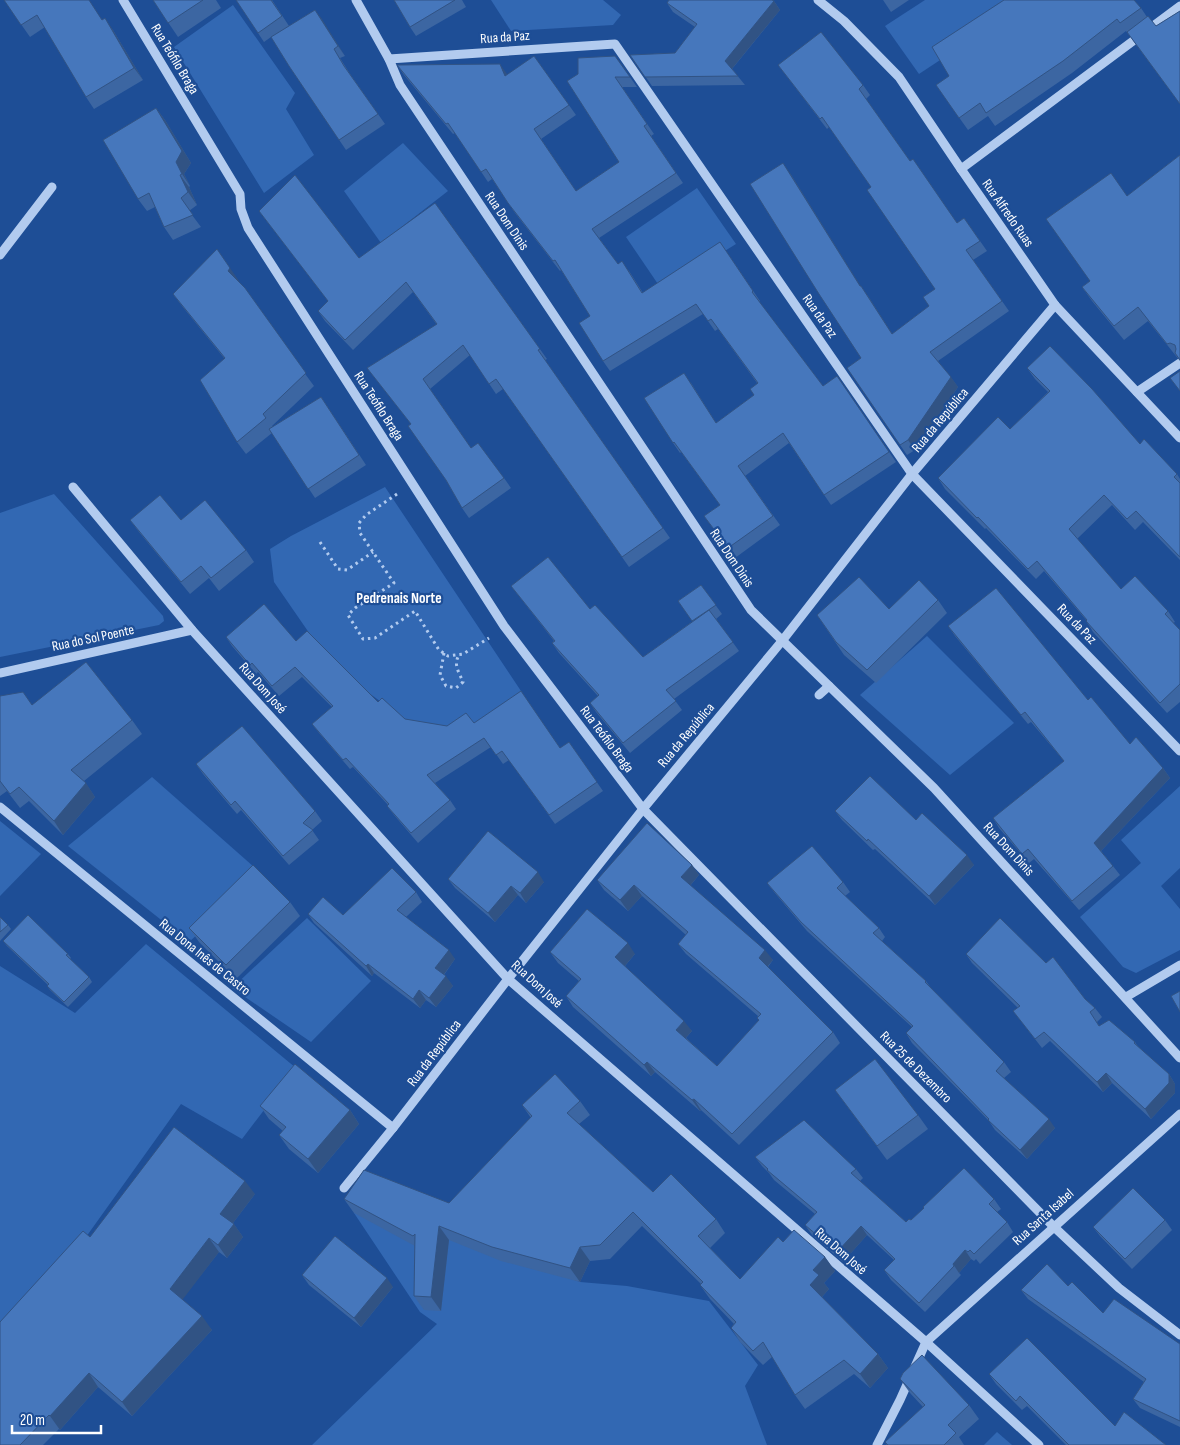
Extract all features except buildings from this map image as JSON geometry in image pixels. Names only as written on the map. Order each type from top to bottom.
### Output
[{"type":"street","name":"Rua Teófilo Braga","points":[[123,0],[240,194],[248,228],[412,484],[504,626],[643,809]]},
{"type":"street","name":"Rua Dom Dinis","points":[[356,0],[389,59],[400,86],[751,610],[934,788],[1180,1058]]},
{"type":"street","name":"Rua Alfredo Ruas","points":[[818,0],[844,21],[899,76],[960,169],[1055,305],[1180,438]]},
{"type":"street","points":[[960,169],[1180,6]]},
{"type":"street","name":"Rua da Paz","points":[[389,59],[616,44],[912,474],[1180,751]]},
{"type":"street","points":[[0,255],[52,186]]},
{"type":"street","name":"Rua da República","points":[[344,1188],[643,809],[782,641],[912,474],[1055,305]]},
{"type":"street","points":[[1137,392],[1180,363]]},
{"type":"street","name":"Rua Dom José","points":[[73,487],[192,630],[508,979],[926,1342],[1039,1445]]},
{"type":"street","name":"Rua do Sol Poente","points":[[0,672],[192,630]]},
{"type":"street","points":[[820,695],[828,686]]},
{"type":"street","name":"Rua Dona Inês de Castro","points":[[0,807],[393,1128]]},
{"type":"street","name":"Rua 25 de Dezembro","points":[[643,809],[1053,1226],[1119,1288],[1180,1335]]},
{"type":"street","points":[[1126,997],[1180,965]]},
{"type":"street","name":"Rua Santa Isabel","points":[[926,1342],[1180,1114]]},
{"type":"street","points":[[877,1445],[926,1342]]},
{"type":"path","points":[[412,484],[359,523],[360,533],[394,582],[355,608],[348,615],[354,627],[363,639],[375,638],[415,611],[439,650],[448,656],[459,655],[486,640],[504,626]]},
{"type":"path","points":[[320,542],[338,569],[347,570],[373,552]]},
{"type":"path","points":[[444,653],[440,675],[446,686],[456,688],[462,682],[456,666],[456,660],[459,655]]},
{"type":"shaded area","points":[[491,0],[603,0],[621,15],[613,25],[511,31]]},
{"type":"shaded area","points":[[925,0],[1031,0],[919,74],[885,26]]},
{"type":"shaded area","points":[[233,5],[295,93],[286,109],[314,155],[264,193],[174,47]]},
{"type":"shaded area","points":[[403,143],[448,191],[381,243],[344,191]]},
{"type":"shaded area","points":[[697,188],[736,244],[662,290],[626,237]]},
{"type":"shaded area","points":[[385,487],[527,700],[453,736],[412,728],[358,685],[314,640],[274,582],[270,549]]},
{"type":"shaded area","points":[[54,494],[163,616],[164,621],[159,625],[0,657],[0,513]]},
{"type":"shaded area","points":[[927,636],[1014,723],[950,775],[860,695]]},
{"type":"shaded area","points":[[152,777],[263,875],[189,942],[68,846]]},
{"type":"shaded area","points":[[1180,786],[1180,868],[1161,886],[1180,909],[1180,950],[1136,973],[1123,967],[1080,917],[1141,863],[1121,840]]},
{"type":"shaded area","points":[[0,821],[41,854],[0,896]]},
{"type":"shaded area","points":[[307,918],[371,981],[311,1042],[232,988]]},
{"type":"shaded area","points":[[146,944],[296,1068],[242,1139],[181,1104],[86,1237],[0,1335],[0,966],[75,1013]]},
{"type":"shaded area","points":[[360,1202],[580,1282],[627,1286],[709,1301],[758,1365],[745,1386],[767,1445],[312,1445],[437,1324],[420,1312],[354,1213]]},
{"type":"shaded area","points":[[997,1432],[1012,1445],[984,1445]]},
{"type":"district","name":"Pedrenais Norte","points":[[399,598]]}]
